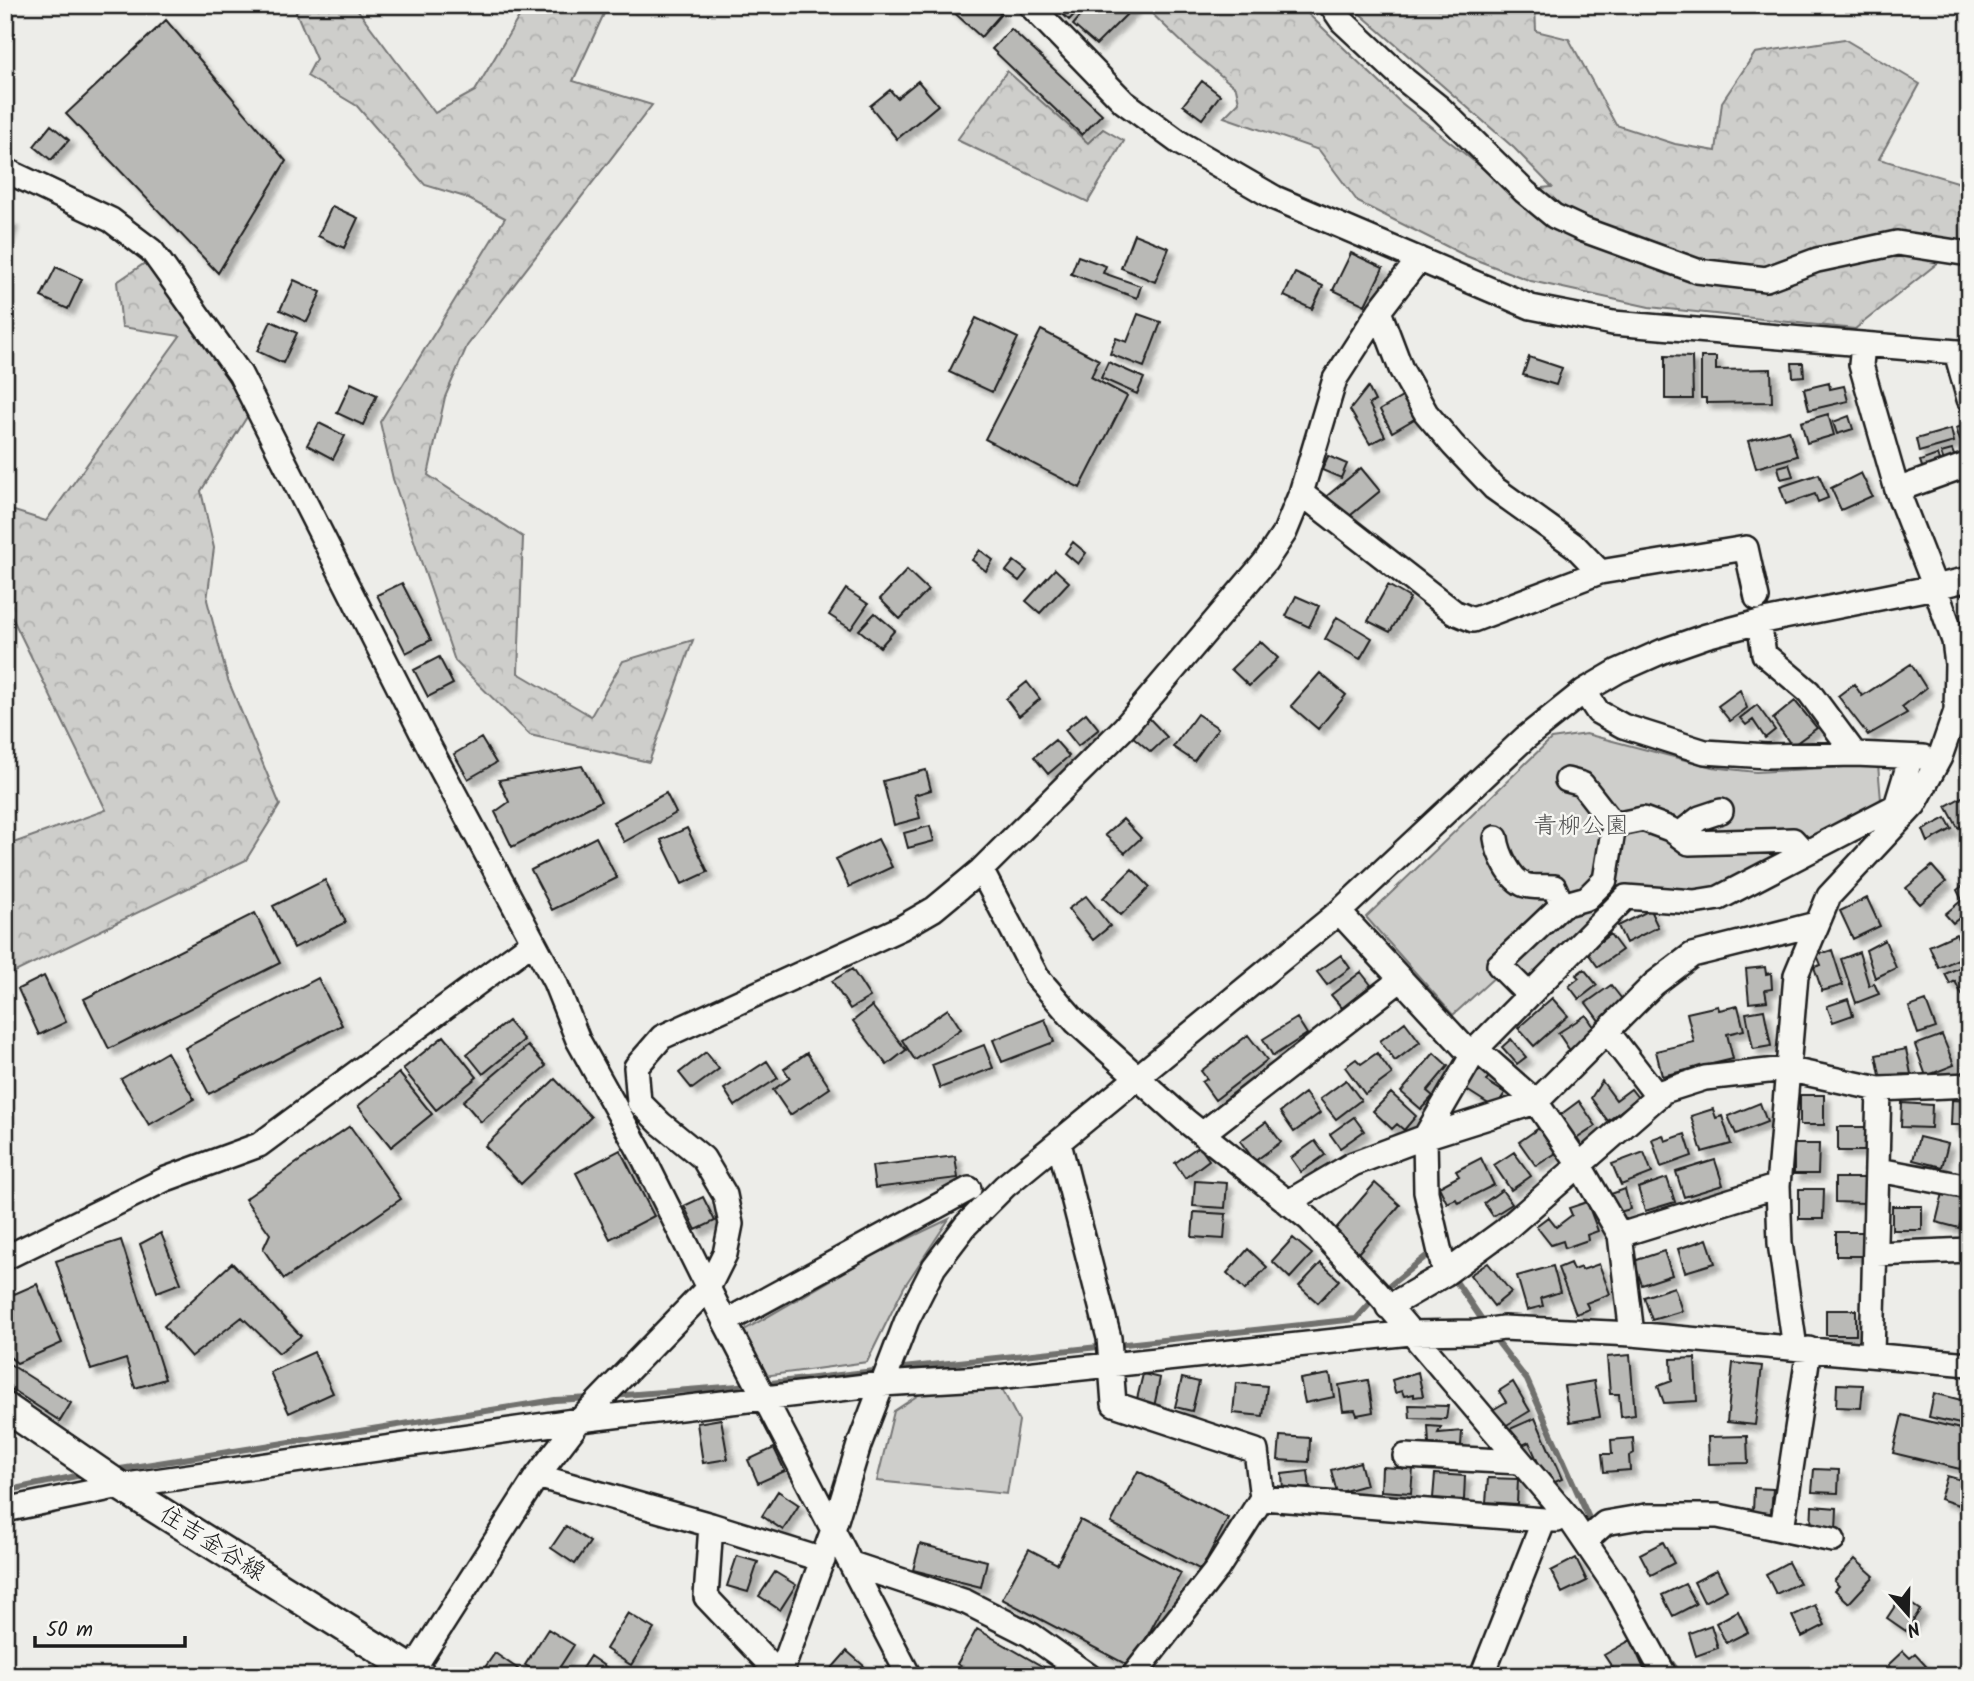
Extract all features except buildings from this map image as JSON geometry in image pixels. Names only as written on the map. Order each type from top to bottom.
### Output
[{"type":"main road","name":"住吉金谷線","points":[[5,1407],[120,1486],[415,1674]]},
{"type":"street","points":[[1030,5],[1124,102],[1180,143],[1275,198],[1531,307],[1599,320],[1682,330],[1962,353],[1969,399]]},
{"type":"street","points":[[1331,5],[1342,21],[1405,80],[1440,108],[1525,192],[1554,216],[1584,230],[1697,271],[1766,279],[1817,260],[1897,243],[1969,254]]},
{"type":"street","points":[[5,170],[111,220],[152,251],[240,374],[423,734],[555,982],[578,1040],[644,1159],[708,1289],[909,1676]]},
{"type":"street","points":[[415,1674],[537,1476],[585,1415],[708,1289],[725,1254],[731,1224],[725,1195],[704,1158],[660,1123],[639,1102],[636,1067],[662,1037],[901,928],[934,909],[981,870],[1124,728],[1265,562],[1285,533],[1301,493],[1335,379],[1379,311],[1419,259]]},
{"type":"street","points":[[1379,311],[1401,369],[1426,413],[1453,445],[1494,488],[1575,546],[1600,572]]},
{"type":"street","points":[[1782,1529],[1802,1348],[1780,1243],[1778,1186],[1796,975],[1829,896],[1914,805],[1940,757],[1959,736],[1954,641],[1936,587],[1897,490],[1861,365],[1863,345]]},
{"type":"street","points":[[1897,490],[1969,464]]},
{"type":"street","points":[[1301,493],[1454,612],[1473,620],[1600,572],[1746,548],[1757,598]]},
{"type":"street","points":[[711,1525],[706,1597],[780,1676],[834,1530],[859,1445],[907,1321],[934,1267],[966,1225],[1005,1186],[1339,912],[1525,737],[1584,691],[1618,671],[1706,636],[1759,622],[1969,579]]},
{"type":"street","points":[[1759,622],[1764,654],[1809,692],[1855,754]]},
{"type":"street","points":[[1584,691],[1598,712],[1623,726],[1705,752],[1767,756],[1855,754],[1940,757]]},
{"type":"street","points":[[1441,1256],[1426,1192],[1425,1136],[1474,1053],[1626,897],[1693,902],[1719,898],[1896,806],[1911,757]]},
{"type":"street","points":[[1529,995],[1499,965],[1562,905],[1587,898],[1605,880],[1614,825],[1582,784],[1567,780]]},
{"type":"street","points":[[1678,835],[1700,818],[1721,811]]},
{"type":"street","points":[[1614,825],[1643,819],[1670,829],[1689,842],[1793,840],[1805,853]]},
{"type":"street","points":[[1496,838],[1498,848],[1516,878],[1525,885],[1554,887],[1562,905]]},
{"type":"street","points":[[981,870],[1037,977],[1076,1022],[1202,1134],[1308,1219],[1382,1299],[1571,1521],[1619,1592],[1665,1676]]},
{"type":"street","points":[[1339,912],[1400,980],[1474,1053],[1536,1102],[1580,1166],[1620,1235],[1632,1334]]},
{"type":"street","points":[[1287,1203],[1353,1164],[1425,1136],[1536,1102],[1654,984],[1692,956],[1816,924]]},
{"type":"street","points":[[5,1258],[166,1179],[259,1145],[533,942]]},
{"type":"street","points":[[1202,1134],[1400,980]]},
{"type":"street","points":[[1607,1031],[1658,1097]]},
{"type":"street","points":[[1382,1299],[1441,1256],[1505,1230],[1664,1091],[1705,1078],[1786,1069],[1880,1089],[1969,1085]]},
{"type":"street","points":[[1872,1355],[1880,1089]]},
{"type":"street","points":[[1059,1143],[1109,1338],[1114,1404],[1256,1451],[1262,1498],[1217,1569],[1132,1676]]},
{"type":"street","points":[[1879,1170],[1969,1186]]},
{"type":"street","points":[[1620,1235],[1778,1186]]},
{"type":"street","points":[[725,1322],[969,1189]]},
{"type":"street","points":[[1876,1254],[1969,1250]]},
{"type":"street","points":[[5,1510],[120,1486],[761,1389],[997,1377],[1410,1333],[1475,1332],[1503,1328],[1632,1334],[1969,1364]]},
{"type":"street","points":[[1405,1456],[1520,1462]]},
{"type":"street","points":[[537,1476],[711,1525],[822,1560]]},
{"type":"street","points":[[1262,1498],[1571,1521]]},
{"type":"street","points":[[1586,1540],[1605,1524],[1646,1516],[1718,1516],[1833,1540]]},
{"type":"street","points":[[1482,1676],[1544,1520]]},
{"type":"street","points":[[852,1564],[966,1602],[1031,1635],[1089,1676]]},
{"type":"green space","points":[[293,5],[354,5],[435,113],[475,91],[526,5],[608,5],[573,81],[652,105],[467,346],[445,397],[428,475],[523,537],[518,673],[591,716],[623,661],[693,640],[649,762],[530,735],[455,661],[393,479],[380,422],[505,218],[465,197],[425,185],[357,106],[307,76],[316,59]]},
{"type":"green space","points":[[1143,5],[1299,5],[1399,101],[1511,191],[1552,187],[1514,148],[1350,5],[1535,5],[1536,31],[1569,39],[1616,125],[1675,144],[1716,151],[1722,102],[1755,53],[1844,39],[1920,84],[1879,159],[1961,183],[1969,207],[1969,238],[1855,329],[1649,307],[1531,281],[1466,256],[1358,202],[1319,150],[1224,117],[1239,102],[1236,88],[1190,50]]},
{"type":"green space","points":[[1007,71],[1088,143],[1103,129],[1124,141],[1088,202],[957,140]]},
{"type":"green space","points":[[148,261],[250,412],[201,491],[214,548],[207,600],[228,680],[280,805],[246,860],[5,977],[5,846],[106,810],[5,603],[5,508],[46,521],[180,336],[122,327],[117,282]]},
{"type":"green space","name":"青柳公園","points":[[1586,734],[1712,767],[1756,772],[1878,765],[1881,800],[1715,895],[1632,890],[1520,994],[1498,974],[1453,1015],[1366,917],[1551,739]]},
{"type":"green space","points":[[949,1219],[904,1287],[867,1362],[764,1376],[741,1332],[874,1255]]},
{"type":"green space","points":[[1002,1389],[1019,1421],[1007,1494],[877,1481],[894,1411],[920,1394]]},
{"type":"waterway","points":[[1383,1291],[1435,1249]]},
{"type":"waterway","points":[[1457,1283],[1485,1324]]},
{"type":"waterway","points":[[894,1369],[1356,1319],[1375,1298]]},
{"type":"waterway","points":[[1493,1336],[1527,1380],[1593,1527]]},
{"type":"waterway","points":[[762,1384],[883,1370]]},
{"type":"waterway","points":[[612,1396],[751,1385]]},
{"type":"waterway","points":[[114,1470],[555,1400],[591,1398]]},
{"type":"waterway","points":[[5,1491],[86,1474]]},
{"type":"waterway","points":[[1668,1658],[1681,1676]]}]
